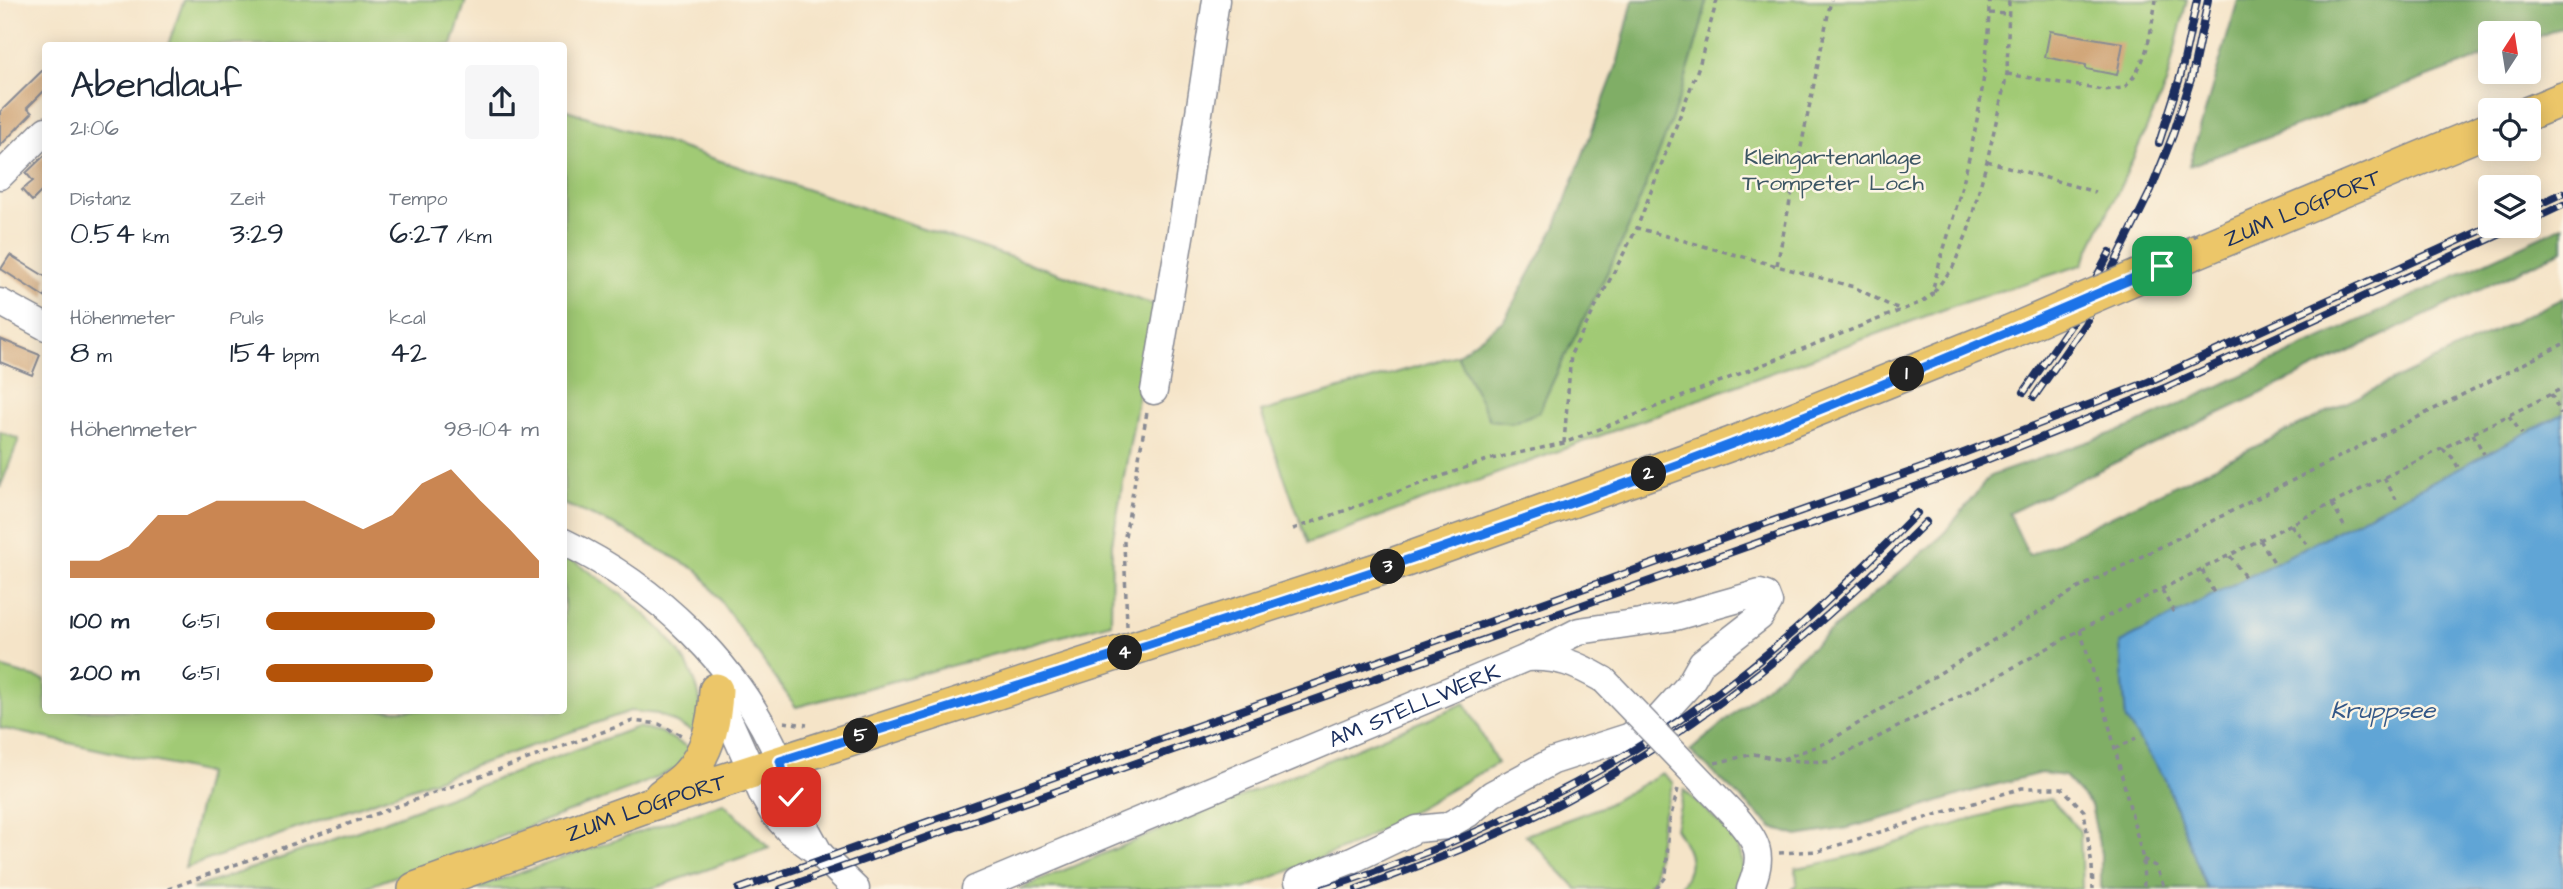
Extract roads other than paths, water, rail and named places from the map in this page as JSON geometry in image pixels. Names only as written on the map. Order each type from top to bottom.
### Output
[{"type":"main road","points":[[2541,108],[2563,99]]},
{"type":"main road","name":"ZUM LOGPORT","points":[[415,889],[651,804],[1415,557],[1731,444],[2007,332],[2478,134]]},
{"type":"main road","points":[[651,804],[688,774],[704,746],[715,717],[716,690]]},
{"type":"street","points":[[1153,391],[1183,219],[1216,0]]},
{"type":"street","points":[[0,176],[42,134]]},
{"type":"street","points":[[0,302],[42,325]]},
{"type":"street","points":[[567,544],[598,559],[677,618],[730,674],[766,766]]},
{"type":"street","points":[[1298,881],[1352,860],[1417,829],[1447,826],[1468,814],[1492,794],[1553,761],[1628,737],[1658,718],[1689,685],[1702,662],[1760,617],[1769,603],[1766,595],[1760,593],[1675,617],[1579,631],[1526,658]]},
{"type":"street","points":[[677,618],[694,655],[716,690],[766,766],[791,797],[820,854],[856,889]]},
{"type":"street","name":"AM STELLWERK","points":[[975,889],[1526,658],[1549,656],[1576,664],[1604,680],[1735,816],[1756,842],[1757,872],[1750,889]]},
{"type":"water","name":"Kruppsee","points":[[2563,414],[2563,889],[2207,889],[2164,777],[2126,720],[2120,643]]},
{"type":"railway","points":[[2159,143],[2181,74],[2197,0]]},
{"type":"railway","points":[[2034,397],[2085,324],[2151,190],[2192,76],[2208,0]]},
{"type":"railway","points":[[2541,203],[2563,193]]},
{"type":"railway","points":[[2541,215],[2563,205]]},
{"type":"railway","points":[[739,889],[1961,454],[2148,382],[2478,232]]},
{"type":"railway","points":[[781,889],[1946,476],[2167,387],[2492,238]]},
{"type":"railway","points":[[2024,392],[2070,326],[2110,252]]},
{"type":"railway","points":[[1323,889],[1424,853],[1525,809],[1575,784],[1669,728],[1793,632],[1844,586],[1917,513]]},
{"type":"railway","points":[[1357,889],[1499,833],[1554,807],[1630,764],[1720,702],[1805,635],[1926,522]]},
{"type":"park label","name":"Kleingartenanlage Trompeter Loch","points":[[1833,169]]}]
